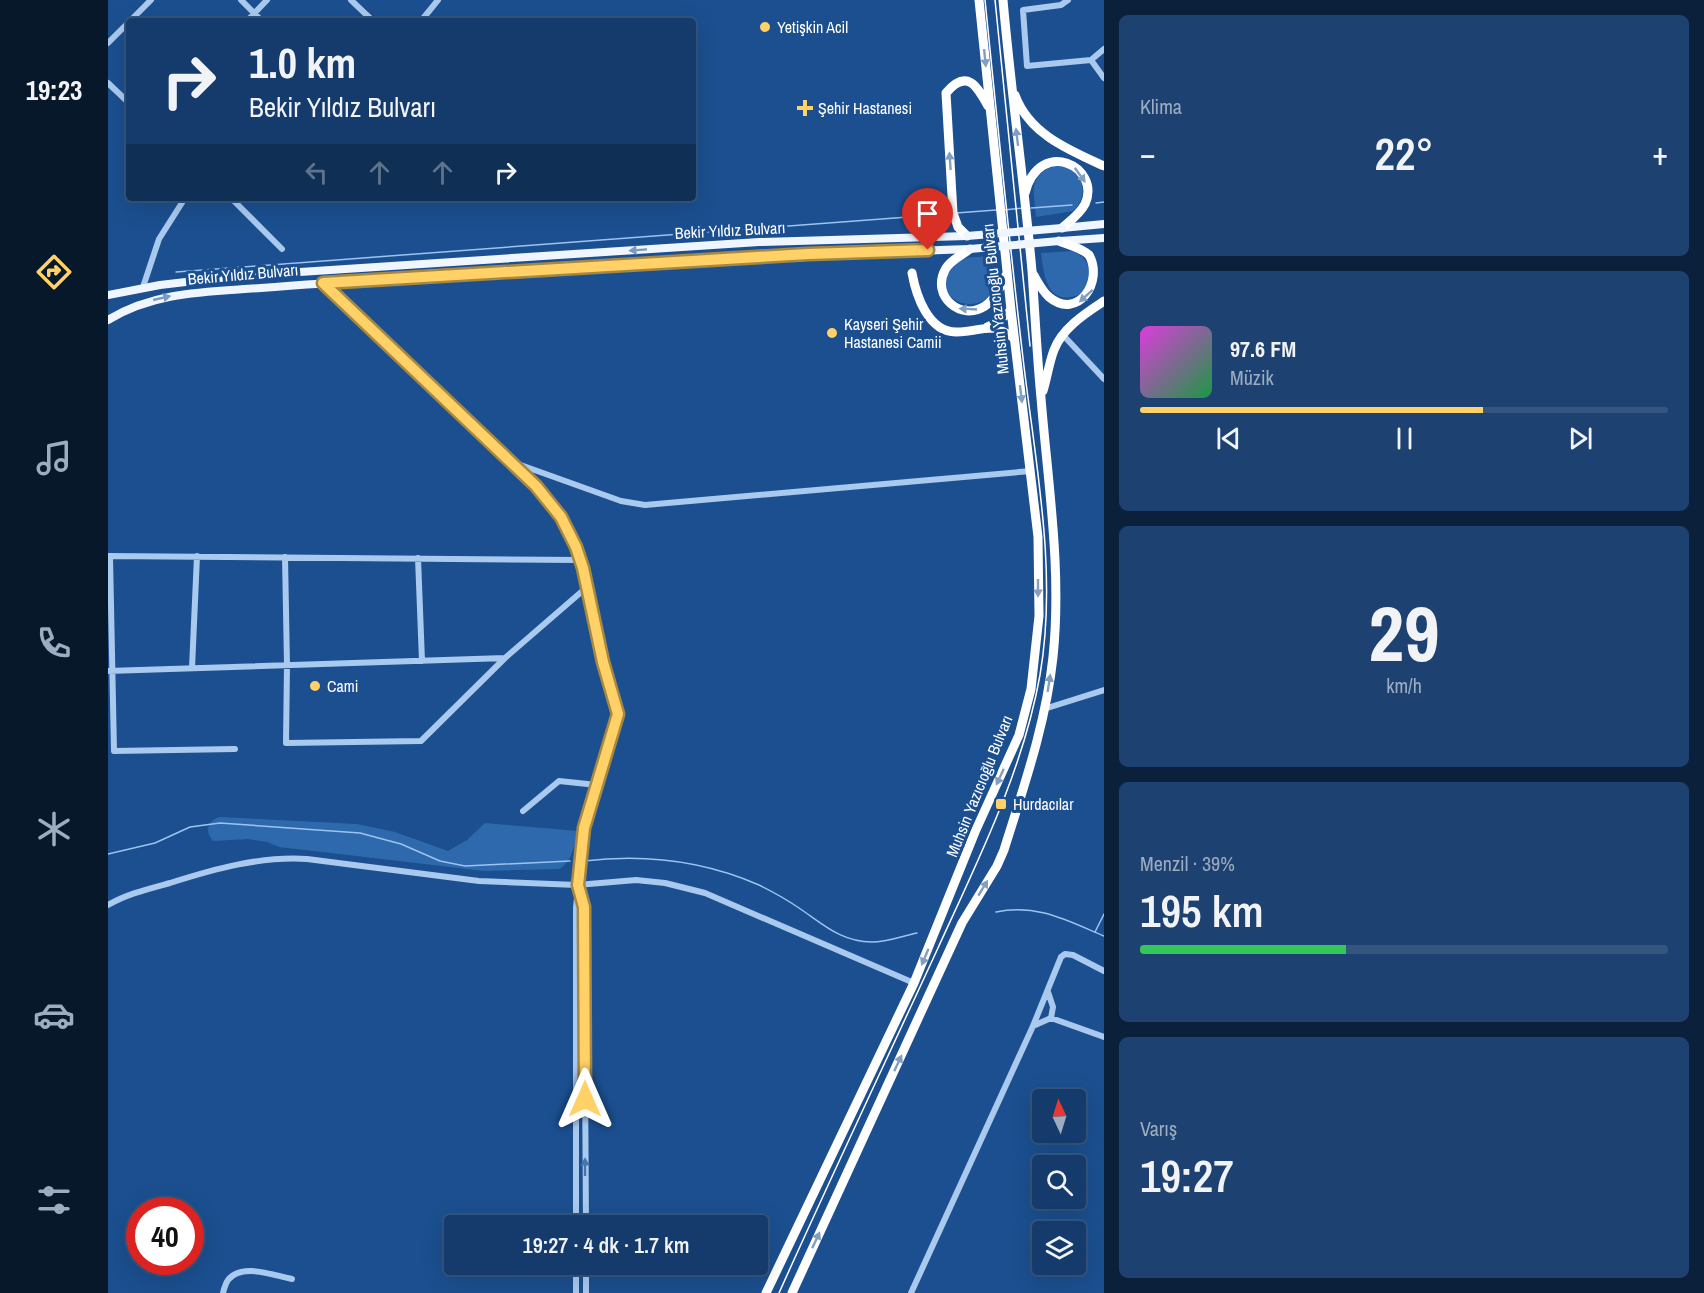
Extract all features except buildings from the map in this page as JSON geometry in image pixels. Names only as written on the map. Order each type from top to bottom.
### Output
[{"type":"highway","name":"Muhsin Yazıcıoğlu Bulvarı","points":[[766,1293],[914,983],[975,832],[1019,735],[1031,689],[1039,616],[1038,537],[1014,338],[979,0]]},
{"type":"highway","points":[[792,1293],[962,923],[997,866],[1004,850],[1037,744],[1053,656],[1057,581],[1055,540],[1041,399],[1032,272],[1003,0]]},
{"type":"highway","points":[[967,236],[958,227],[954,213],[946,93],[955,84],[968,81],[976,85],[990,111]]},
{"type":"highway","points":[[1011,82],[1016,99],[1036,129],[1078,154],[1104,166]]},
{"type":"highway","points":[[1024,195],[1034,174],[1047,163],[1064,162],[1078,170],[1086,184],[1086,200],[1079,212],[1062,228]]},
{"type":"highway","points":[[1032,272],[1044,292],[1056,302],[1074,304],[1082,302],[1091,294],[1097,274],[1092,259],[1085,252],[1059,241]]},
{"type":"highway","points":[[970,249],[947,266],[943,274],[943,293],[953,306],[968,311],[985,306],[999,290],[1008,273]]},
{"type":"highway","points":[[912,273],[921,302],[937,325],[948,331],[956,332],[999,328],[1014,338]]},
{"type":"highway","points":[[1041,399],[1054,350],[1063,335],[1104,301]]},
{"type":"highway","points":[[985,328],[1011,310]]},
{"type":"main road","name":"Bekir Yıldız Bulvarı","points":[[108,295],[143,287],[228,277],[759,242],[967,236],[1104,224]]},
{"type":"main road","name":"Bekir Yıldız Bulvarı","points":[[108,320],[143,303],[167,296],[323,283],[796,255],[970,249],[1104,238]]},
{"type":"street","points":[[132,18],[151,0]]},
{"type":"street","points":[[241,0],[259,18]]},
{"type":"street","points":[[250,18],[267,0]]},
{"type":"street","points":[[351,0],[371,18]]},
{"type":"street","points":[[423,18],[438,0]]},
{"type":"street","points":[[1068,0],[1061,5],[1023,10],[1027,66],[1091,60],[1104,49]]},
{"type":"street","points":[[108,43],[126,24]]},
{"type":"street","points":[[1091,60],[1104,78]]},
{"type":"street","points":[[108,83],[126,100]]},
{"type":"street","points":[[143,287],[162,234],[183,201]]},
{"type":"street","points":[[234,201],[282,249]]},
{"type":"street","points":[[323,283],[536,486],[561,517],[572,537],[580,560],[603,662],[618,714],[584,828],[576,908],[576,1215]]},
{"type":"street","points":[[1063,335],[1104,379]]},
{"type":"street","points":[[512,462],[621,501],[645,505],[1030,471]]},
{"type":"street","points":[[235,748],[114,751],[110,671],[109,556],[580,560]]},
{"type":"street","points":[[192,668],[197,556]]},
{"type":"street","points":[[285,557],[286,743],[422,741],[506,658],[587,587]]},
{"type":"street","points":[[418,558],[422,661]]},
{"type":"street","points":[[110,671],[506,658]]},
{"type":"street","points":[[1044,709],[1104,690]]},
{"type":"street","points":[[523,811],[559,781],[597,785]]},
{"type":"street","points":[[108,905],[122,898],[206,873],[244,863],[282,858],[307,859],[479,881],[578,885],[636,880],[693,889],[718,898],[914,983]]},
{"type":"street","points":[[578,885],[584,907],[586,1215]]},
{"type":"street","points":[[911,1293],[1033,1026],[1059,959],[1065,954],[1070,954],[1104,970]]},
{"type":"street","points":[[1048,992],[1052,1002],[1052,1018]]},
{"type":"street","points":[[1033,1026],[1052,1018],[1104,1037]]},
{"type":"street","points":[[223,1293],[229,1280],[244,1271],[292,1280]]},
{"type":"street","points":[[576,1275],[576,1293]]},
{"type":"street","points":[[586,1275],[586,1293]]},
{"type":"shaded area","points":[[1054,164],[1067,167],[1079,177],[1083,188],[1081,200],[1073,211],[1036,217],[1034,186],[1036,180]]},
{"type":"shaded area","points":[[1073,251],[1086,263],[1091,280],[1081,294],[1061,297],[1049,287],[1041,253]]},
{"type":"shaded area","points":[[993,256],[995,280],[991,292],[984,300],[974,304],[964,304],[955,300],[948,293],[946,284],[948,273],[955,263],[969,258]]},
{"type":"shaded area","points":[[220,817],[357,824],[395,832],[448,851],[467,840],[485,823],[578,831],[570,857],[559,869],[484,871],[279,847],[267,842],[248,839],[213,841],[208,830],[210,824]]},
{"type":"waterway","points":[[1096,203],[1104,202]]},
{"type":"waterway","points":[[1031,208],[1072,205]]},
{"type":"waterway","points":[[1004,210],[1023,208]]},
{"type":"waterway","points":[[956,213],[996,210]]},
{"type":"waterway","points":[[176,272],[948,214]]},
{"type":"waterway","points":[[108,854],[155,843],[190,827],[220,823],[360,833],[401,844],[440,861],[465,866],[570,861]]},
{"type":"waterway","points":[[584,861],[651,859],[717,870],[759,885],[833,931],[851,939],[872,942],[917,933]]},
{"type":"waterway","points":[[996,912],[1025,910],[1052,915],[1104,936]]},
{"type":"waterway","points":[[1095,932],[1104,914]]},
{"type":"tram line","points":[[779,1293],[998,814],[1023,746],[1040,675],[1047,596],[1043,516],[1018,313],[985,0]]},
{"type":"tram line","points":[[995,0],[1030,346]]},
{"type":"place","name":"Yetişkin Acil","points":[[765,27]]},
{"type":"place","name":"Şehir Hastanesi","points":[[805,108]]},
{"type":"place","name":"Kayseri Şehir Hastanesi Camii","points":[[832,333]]},
{"type":"place","name":"Cami","points":[[315,686]]},
{"type":"place","name":"Hurdacılar","points":[[1001,804]]},
{"type":"route","points":[[585,1099],[584,907],[578,885],[584,828],[618,714],[603,662],[580,557],[561,517],[525,474],[323,283],[808,254],[928,250]]}]
